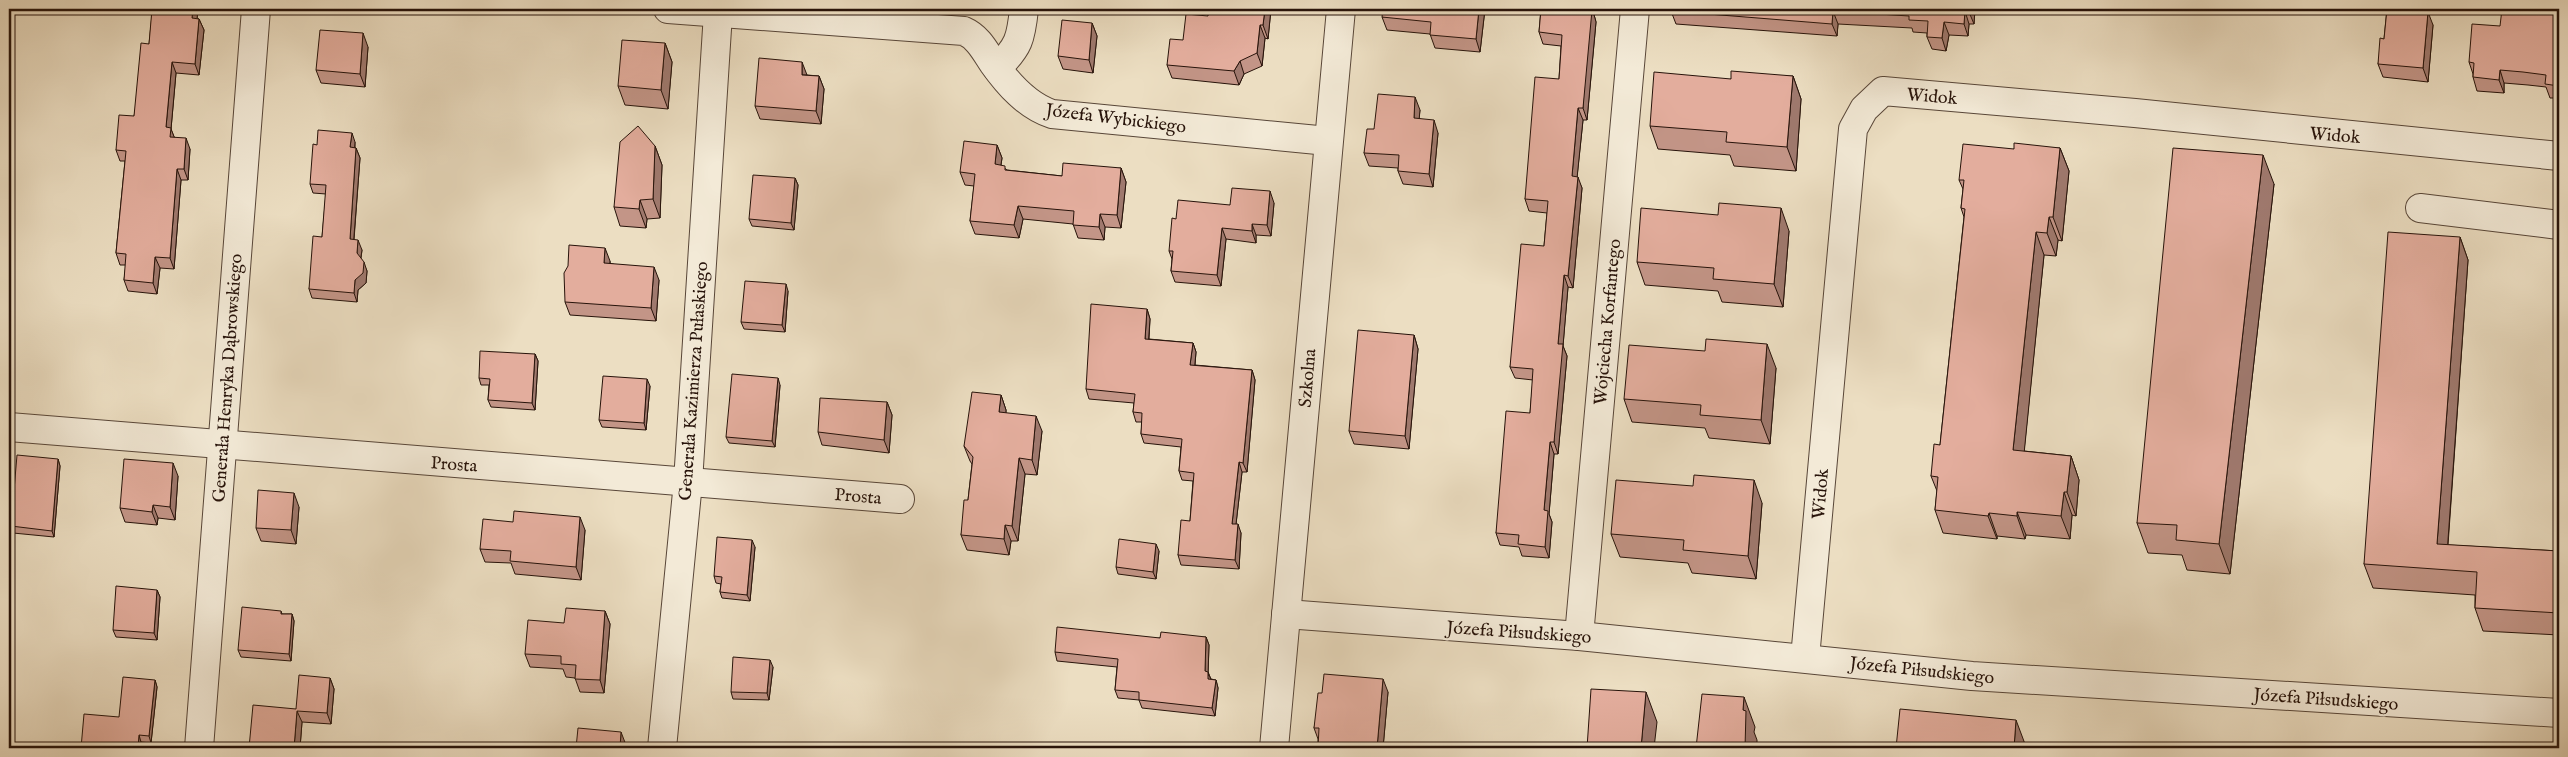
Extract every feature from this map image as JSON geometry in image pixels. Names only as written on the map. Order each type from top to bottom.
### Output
[{"type":"street","name":"Generała Henryka Dąbrowskiego","points":[[199,748],[256,9]]},
{"type":"street","name":"Józefa Wybickiego","points":[[668,9],[964,32],[970,34],[980,44],[997,68],[1026,100],[1041,111],[1052,114],[1328,141]]},
{"type":"street","points":[[997,68],[1016,49],[1019,42],[1024,9]]},
{"type":"street","name":"Szkolna","points":[[1274,748],[1341,9]]},
{"type":"street","name":"Wojciecha Korfantego","points":[[1579,636],[1635,9]]},
{"type":"street","name":"Generała Kazimierza Pułaskiego","points":[[662,748],[688,482],[718,13]]},
{"type":"street","name":"Widok","points":[[1806,658],[1853,129],[1864,108],[1883,91],[2135,113],[2559,156]]},
{"type":"street","points":[[2420,208],[2559,225]]},
{"type":"street","name":"Prosta","points":[[9,427],[222,446],[900,499]]},
{"type":"street","name":"Józefa Piłsudskiego","points":[[1286,614],[1579,636],[1982,677],[2559,713]]},
{"type":"building","points":[[152,9],[193,9],[192,18],[199,19],[195,64],[172,62],[166,127],[171,128],[170,137],[186,138],[184,169],[177,169],[170,258],[155,257],[153,283],[124,280],[126,254],[116,253],[126,151],[116,150],[119,115],[134,116],[141,43],[149,44]]},
{"type":"building","points":[[1209,9],[1265,9],[1263,25],[1260,25],[1257,53],[1240,61],[1234,71],[1167,65],[1170,39],[1183,40],[1186,14],[1208,16]]},
{"type":"building","points":[[1383,9],[1479,9],[1476,39],[1430,35],[1431,22],[1382,17]]},
{"type":"building","points":[[1541,9],[1592,10],[1583,108],[1578,108],[1572,176],[1578,177],[1568,276],[1564,275],[1558,344],[1563,344],[1554,442],[1550,442],[1544,510],[1548,511],[1545,547],[1518,544],[1519,535],[1496,533],[1506,411],[1530,413],[1533,369],[1510,367],[1521,244],[1544,246],[1548,201],[1525,199],[1535,77],[1559,79],[1562,35],[1539,32]]},
{"type":"building","points":[[1672,9],[1970,9],[1969,12],[1965,11],[1964,24],[1944,22],[1942,38],[1927,37],[1928,21],[1909,20],[1909,16],[1833,11],[1832,24],[1671,11]]},
{"type":"building","points":[[2387,9],[2417,9],[2417,11],[2428,12],[2423,68],[2378,64],[2380,38],[2384,39]]},
{"type":"building","points":[[2502,9],[2555,9],[2554,31],[2559,32],[2559,86],[2545,84],[2546,75],[2523,72],[2500,70],[2499,80],[2473,77],[2474,63],[2469,62],[2472,24],[2500,26]]},
{"type":"building","points":[[1062,20],[1092,23],[1089,60],[1058,56]]},
{"type":"building","points":[[320,30],[363,33],[360,74],[316,70]]},
{"type":"building","points":[[622,40],[665,43],[661,90],[618,86]]},
{"type":"building","points":[[759,58],[802,62],[802,75],[819,76],[816,111],[755,106]]},
{"type":"building","points":[[1731,71],[1793,76],[1787,147],[1726,142],[1727,132],[1650,126],[1654,72],[1731,79]]},
{"type":"building","points":[[1378,94],[1415,97],[1414,118],[1434,120],[1429,174],[1398,171],[1399,155],[1364,153],[1367,129],[1374,129]]},
{"type":"building","points":[[638,126],[655,146],[653,199],[640,200],[639,209],[614,207],[620,142]]},
{"type":"building","points":[[318,130],[352,133],[350,147],[356,148],[350,239],[358,240],[357,253],[364,262],[363,273],[355,280],[354,293],[309,289],[313,236],[322,237],[326,185],[310,184],[313,144],[317,145]]},
{"type":"building","points":[[964,141],[997,145],[995,164],[1005,166],[1005,170],[1062,176],[1063,163],[1121,168],[1117,215],[1100,214],[1099,227],[1073,225],[1074,211],[1018,206],[1014,225],[970,221],[975,174],[960,172]]},
{"type":"building","points":[[2014,143],[2060,148],[2053,217],[2049,217],[2047,233],[2036,232],[2013,450],[2071,456],[2067,492],[2064,492],[2061,516],[2017,512],[2017,516],[1989,513],[1988,516],[1935,510],[1938,477],[1931,476],[1934,444],[1940,445],[1965,209],[1961,208],[1964,180],[1959,180],[1963,144],[2014,149]]},
{"type":"building","points":[[2173,148],[2263,155],[2219,544],[2176,540],[2177,525],[2137,523]]},
{"type":"building","points":[[753,175],[795,178],[791,223],[749,219]]},
{"type":"building","points":[[1232,188],[1270,191],[1267,225],[1252,224],[1252,231],[1222,228],[1217,275],[1171,271],[1173,251],[1169,251],[1172,218],[1176,219],[1178,200],[1230,205]]},
{"type":"building","points":[[1719,203],[1781,208],[1774,284],[1713,279],[1714,268],[1637,262],[1641,208],[1718,215]]},
{"type":"building","points":[[2388,232],[2460,237],[2437,544],[2559,551],[2559,613],[2475,608],[2477,572],[2364,564]]},
{"type":"building","points":[[569,245],[605,248],[604,263],[654,267],[651,308],[565,302],[564,273],[568,266]]},
{"type":"building","points":[[745,281],[786,284],[782,325],[741,322]]},
{"type":"building","points":[[1091,304],[1147,309],[1145,339],[1193,343],[1190,365],[1252,370],[1243,463],[1239,462],[1232,524],[1238,524],[1235,560],[1178,555],[1181,520],[1190,521],[1194,473],[1179,471],[1182,439],[1141,434],[1142,413],[1133,412],[1135,394],[1086,389]]},
{"type":"building","points":[[1358,330],[1414,335],[1405,436],[1349,431]]},
{"type":"building","points":[[1706,339],[1767,344],[1761,420],[1700,415],[1701,405],[1624,399],[1629,345],[1705,351]]},
{"type":"building","points":[[480,351],[535,354],[532,403],[488,400],[490,379],[479,378]]},
{"type":"building","points":[[732,374],[778,378],[772,441],[726,437]]},
{"type":"building","points":[[603,376],[647,379],[644,423],[599,420]]},
{"type":"building","points":[[972,392],[1001,395],[999,412],[1036,416],[1032,460],[1019,458],[1012,526],[1005,525],[1004,539],[961,535],[964,500],[968,500],[973,457],[964,446]]},
{"type":"building","points":[[820,398],[887,402],[884,440],[818,432]]},
{"type":"building","points":[[17,455],[58,459],[52,531],[11,526]]},
{"type":"building","points":[[124,459],[173,463],[170,507],[153,505],[152,512],[120,508]]},
{"type":"building","points":[[1694,475],[1754,480],[1748,556],[1683,550],[1684,540],[1611,534],[1616,480],[1693,486]]},
{"type":"building","points":[[258,490],[294,493],[291,530],[256,528]]},
{"type":"building","points":[[514,511],[580,517],[576,567],[510,561],[511,551],[480,549],[483,519],[513,522]]},
{"type":"building","points":[[717,537],[752,540],[747,595],[720,592],[722,577],[714,576]]},
{"type":"building","points":[[1119,539],[1156,544],[1153,572],[1116,567]]},
{"type":"building","points":[[116,586],[157,590],[154,633],[113,630]]},
{"type":"building","points":[[242,607],[281,611],[281,614],[292,614],[289,654],[238,650]]},
{"type":"building","points":[[566,608],[605,611],[600,680],[575,679],[576,665],[561,664],[561,656],[525,654],[528,620],[564,623]]},
{"type":"building","points":[[1057,627],[1160,638],[1161,632],[1206,637],[1205,671],[1208,672],[1208,679],[1216,680],[1212,708],[1139,700],[1139,692],[1115,690],[1118,659],[1055,652]]},
{"type":"building","points":[[733,657],[770,660],[767,693],[731,692]]},
{"type":"building","points":[[1324,674],[1383,679],[1377,748],[1318,748],[1319,728],[1314,728],[1318,693],[1322,693]]},
{"type":"building","points":[[299,675],[330,678],[327,713],[297,711],[294,748],[249,748],[253,705],[296,709]]},
{"type":"building","points":[[123,677],[155,680],[149,736],[139,735],[138,748],[81,748],[84,714],[119,717]]},
{"type":"building","points":[[1591,689],[1646,692],[1641,748],[1587,748]]},
{"type":"building","points":[[1702,694],[1744,697],[1743,710],[1746,711],[1745,748],[1696,748]]},
{"type":"building","points":[[1900,709],[2016,720],[2014,748],[1896,748]]},
{"type":"building","points":[[578,728],[621,732],[620,748],[576,748]]}]
